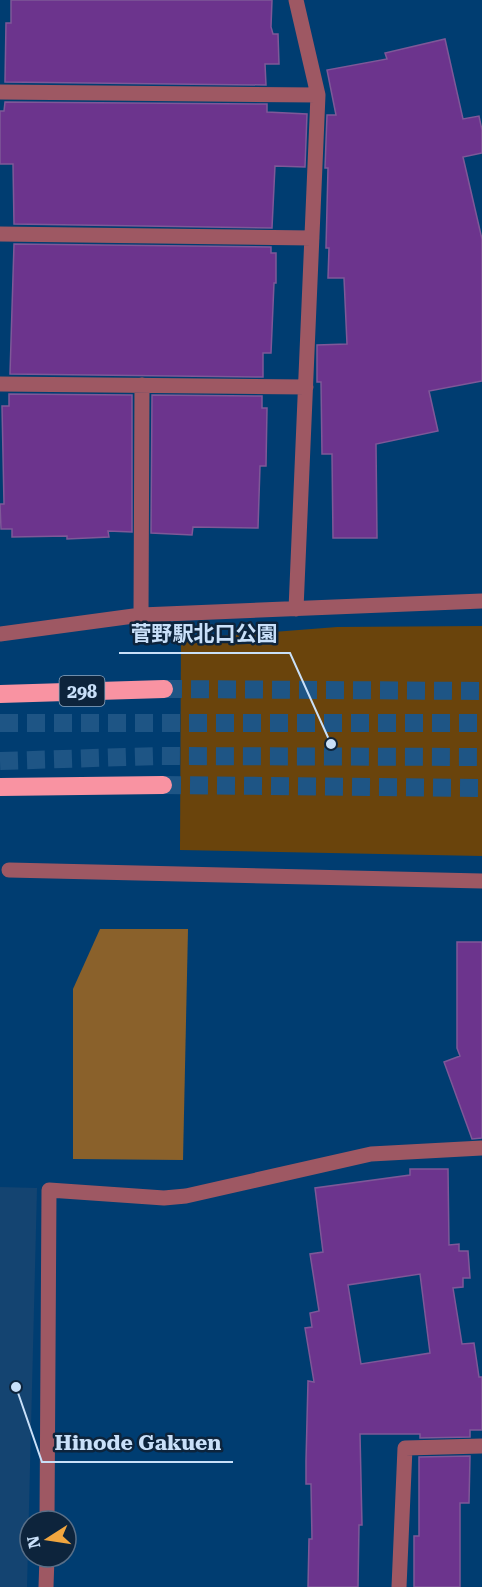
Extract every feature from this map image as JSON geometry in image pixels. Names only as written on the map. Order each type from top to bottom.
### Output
[{"type":"highway","name":"298","points":[[0,694],[164,689]]},
{"type":"highway","points":[[0,787],[163,785]]},
{"type":"street","points":[[296,0],[318,95],[296,609]]},
{"type":"street","points":[[0,92],[318,95]]},
{"type":"street","points":[[0,234],[312,238]]},
{"type":"street","points":[[0,384],[306,387]]},
{"type":"street","points":[[141,615],[142,385]]},
{"type":"street","points":[[0,634],[141,615],[482,602]]},
{"type":"street","points":[[3,870],[482,881]]},
{"type":"street","points":[[47,1509],[49,1190],[164,1198],[186,1196],[371,1154],[482,1148]]},
{"type":"street","points":[[399,1587],[405,1448],[482,1446]]},
{"type":"street","points":[[46,1587],[47,1569]]},
{"type":"shaded area","points":[[482,626],[482,856],[180,850],[181,639],[337,627]]},
{"type":"shaded area","points":[[100,929],[188,929],[183,1160],[73,1159],[73,989]]},
{"type":"shaded area","points":[[0,1187],[37,1188],[29,1509],[18,1509],[18,1569],[27,1569],[27,1587],[0,1587]]},
{"type":"building","points":[[11,0],[272,0],[271,27],[273,34],[278,34],[279,64],[265,64],[266,85],[5,82],[6,23],[11,23]]},
{"type":"building","points":[[445,39],[463,119],[479,116],[482,130],[482,153],[463,157],[482,239],[482,381],[429,391],[438,431],[376,444],[377,538],[333,538],[332,454],[322,454],[321,382],[317,382],[317,345],[347,344],[344,278],[328,278],[329,248],[326,248],[328,168],[325,168],[327,115],[336,115],[327,70],[387,59],[385,53]]},
{"type":"building","points":[[5,102],[267,104],[267,112],[307,114],[305,167],[275,166],[272,228],[14,224],[13,164],[0,164],[0,111],[4,111]]},
{"type":"building","points":[[14,244],[271,247],[271,253],[276,253],[276,283],[274,283],[271,353],[263,353],[263,377],[10,374]]},
{"type":"building","points":[[9,394],[132,395],[132,532],[108,531],[109,537],[67,539],[67,536],[12,537],[12,529],[1,529],[0,504],[4,504],[2,406],[9,406]]},
{"type":"building","points":[[152,395],[262,396],[262,408],[267,408],[266,466],[260,466],[258,528],[193,527],[192,535],[151,533]]},
{"type":"building","points":[[457,942],[482,942],[482,1138],[472,1139],[444,1062],[460,1056],[457,1048]]},
{"type":"building","points":[[410,1169],[448,1169],[449,1245],[459,1244],[459,1251],[468,1251],[470,1278],[463,1278],[463,1287],[453,1288],[462,1344],[474,1343],[479,1377],[482,1377],[482,1430],[470,1430],[470,1437],[420,1438],[420,1434],[360,1434],[362,1525],[359,1525],[358,1587],[308,1587],[309,1539],[312,1539],[311,1484],[306,1484],[308,1381],[314,1382],[305,1328],[312,1327],[310,1313],[319,1311],[310,1254],[323,1252],[315,1188],[410,1175]],"holes":[[[420,1274],[430,1353],[361,1364],[348,1285]]]},
{"type":"building","points":[[470,1456],[469,1503],[460,1503],[460,1587],[414,1587],[414,1536],[419,1536],[419,1457]]},
{"type":"tunnel","points":[[164,689],[482,691]]},
{"type":"tunnel","points":[[0,723],[482,723]]},
{"type":"tunnel","points":[[0,761],[158,756],[482,757]]},
{"type":"tunnel","points":[[163,785],[482,788]]},
{"type":"place","name":"菅野駅北口公園","points":[[331,744]]},
{"type":"place","name":"Hinode Gakuen","points":[[16,1387]]}]
